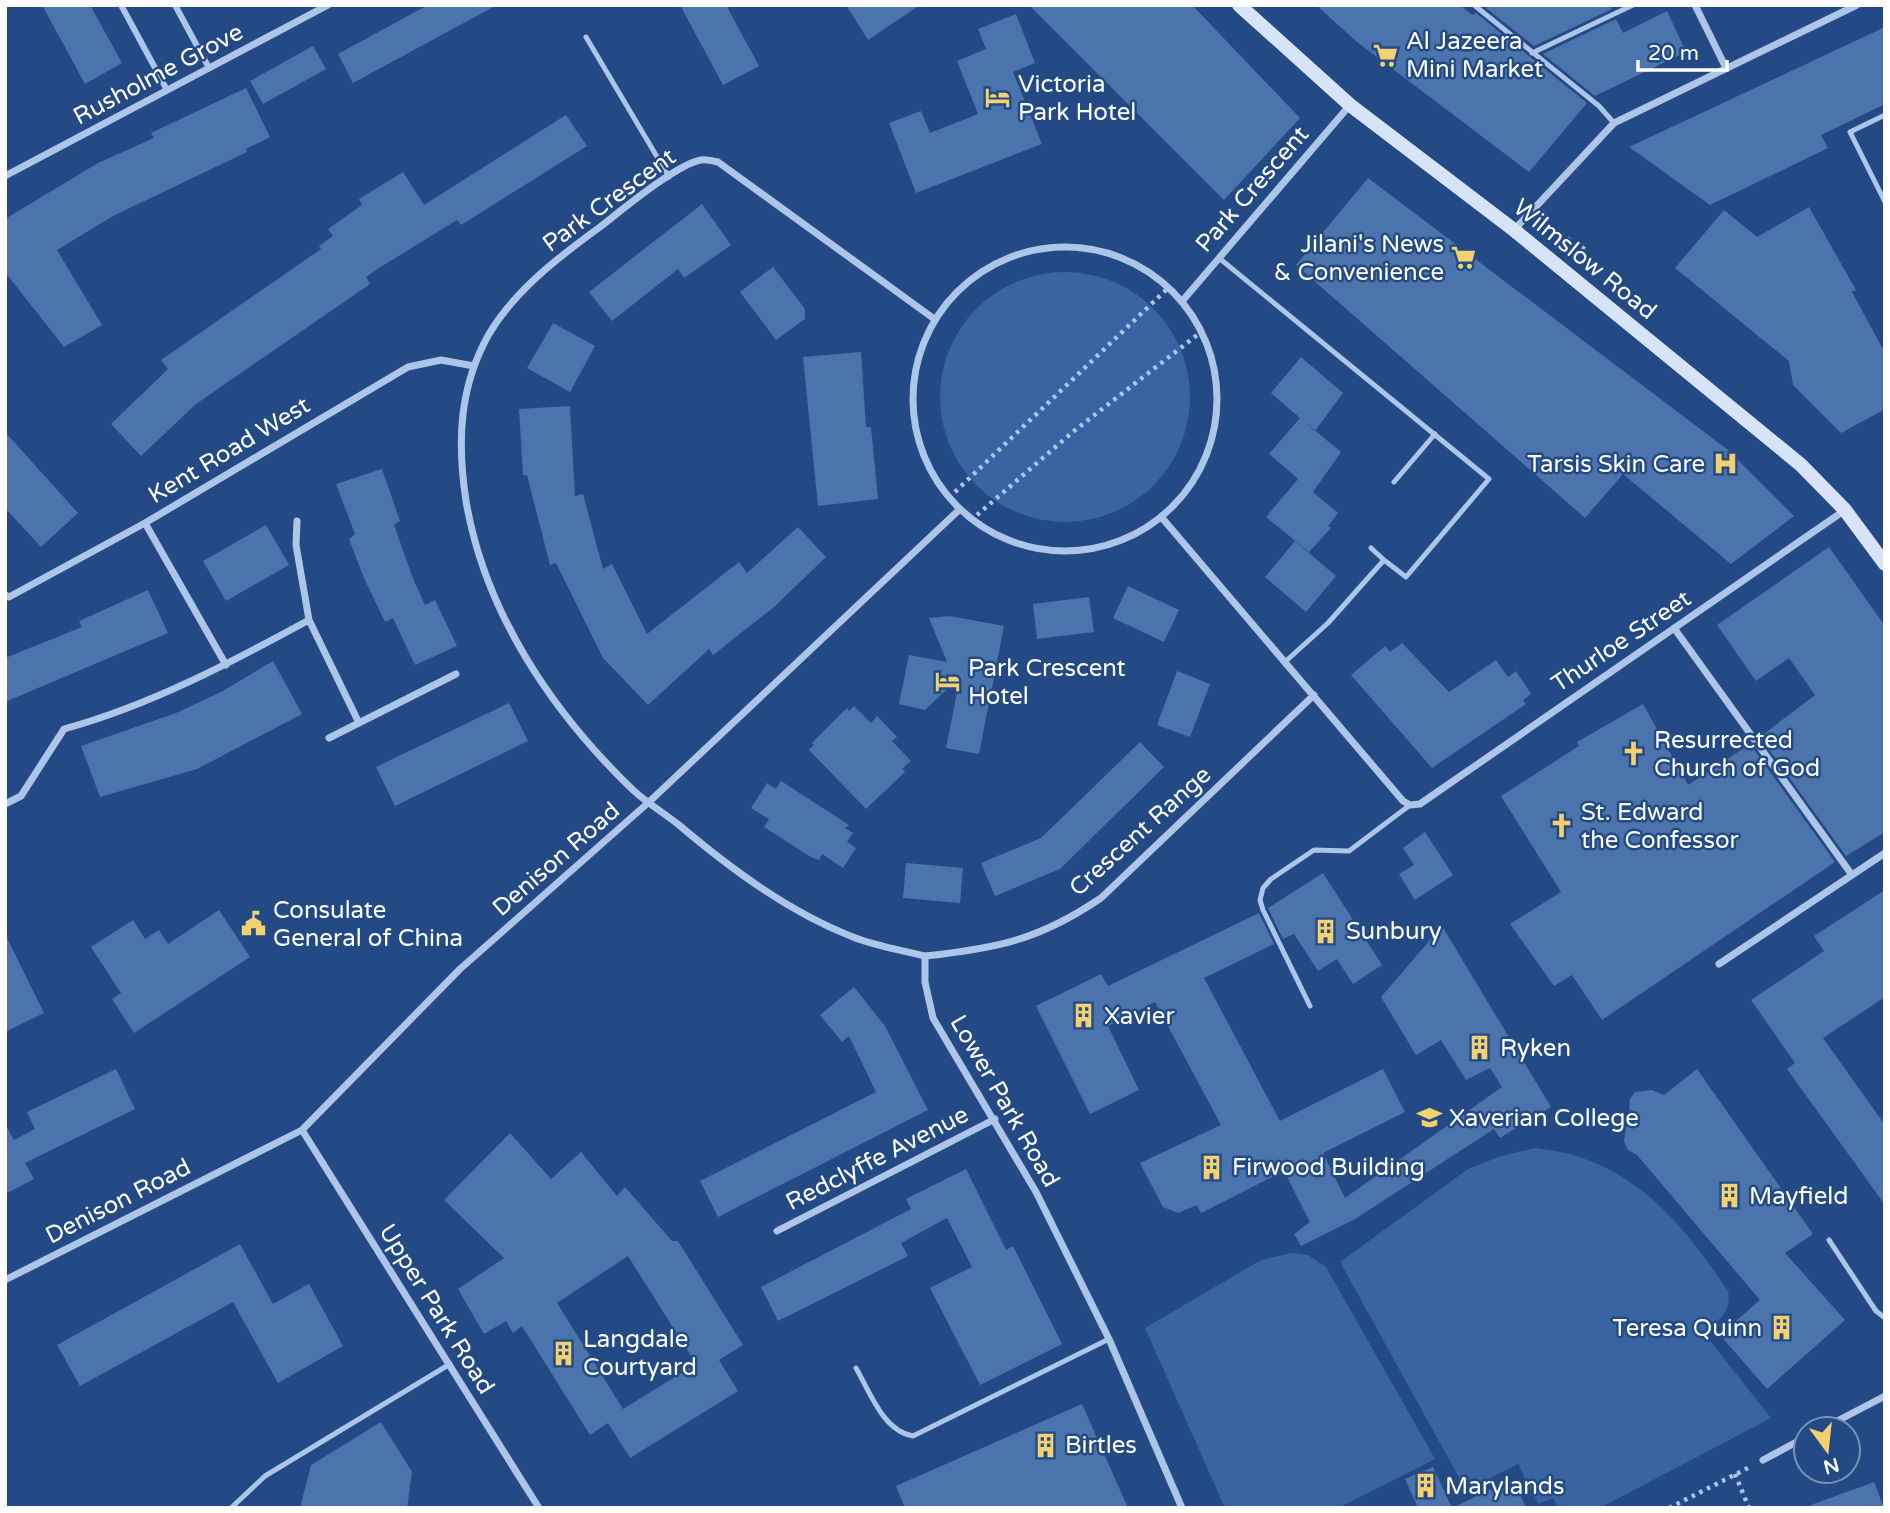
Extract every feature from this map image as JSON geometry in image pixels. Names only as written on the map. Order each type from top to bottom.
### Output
[{"type":"main road","name":"Wilmslow Road","points":[[1240,5],[1350,105],[1514,230],[1801,466],[1844,510],[1885,564]]},
{"type":"street","points":[[121,5],[167,90]]},
{"type":"street","points":[[175,5],[209,68]]},
{"type":"street","name":"Rusholme Grove","points":[[5,176],[328,5]]},
{"type":"street","points":[[1695,5],[1726,68]]},
{"type":"street","points":[[1514,230],[1614,123],[1857,5]]},
{"type":"street","name":"Park Crescent","points":[[1184,299],[1350,105]]},
{"type":"street","name":"Park Crescent","points":[[474,366],[489,334],[508,306],[553,264],[669,177],[702,159],[718,162],[933,318]]},
{"type":"street","points":[[1054,245],[1089,250],[1121,259],[1184,299],[1209,355],[1218,398],[1211,442],[1192,479],[1163,519],[1133,540],[1098,551],[1064,554],[1029,548],[991,532],[972,520],[949,497],[925,457],[914,418],[919,350],[933,318],[962,283],[992,263],[1021,251],[1054,245]]},
{"type":"street","name":"Kent Road West","points":[[7,596],[145,523],[408,367],[441,360],[474,366]]},
{"type":"street","points":[[474,366],[461,416],[459,442],[469,519],[483,570],[529,665],[548,693],[590,743],[649,802],[715,855],[785,903],[853,938],[925,956]]},
{"type":"street","name":"Denison Road","points":[[5,1280],[302,1130],[460,969],[649,802],[960,509]]},
{"type":"street","name":"Thurloe Street","points":[[1410,806],[1420,804],[1844,510]]},
{"type":"street","points":[[1163,519],[1410,806]]},
{"type":"street","points":[[297,522],[296,545],[309,621],[359,723]]},
{"type":"street","points":[[145,523],[226,665]]},
{"type":"street","points":[[5,804],[21,796],[64,729],[117,714],[226,665],[309,621]]},
{"type":"street","points":[[1674,628],[1852,875]]},
{"type":"street","points":[[329,738],[456,674]]},
{"type":"street","name":"Crescent Range","points":[[925,956],[992,949],[1065,923],[1101,898],[1314,695]]},
{"type":"street","points":[[1719,964],[1885,853]]},
{"type":"street","name":"Lower Park Road","points":[[925,956],[925,982],[933,1018],[1036,1192],[1109,1339],[1182,1508]]},
{"type":"street","name":"Redclyffe Avenue","points":[[777,1231],[995,1119]]},
{"type":"street","name":"Upper Park Road","points":[[302,1130],[539,1508]]},
{"type":"street","points":[[1849,1415],[1885,1396]]},
{"type":"street","points":[[1763,1460],[1792,1444]]},
{"type":"lane","points":[[1474,5],[1599,106],[1614,123]]},
{"type":"lane","points":[[1532,53],[1633,5]]},
{"type":"lane","points":[[586,37],[669,177]]},
{"type":"lane","points":[[1885,115],[1850,132],[1885,202]]},
{"type":"lane","points":[[1219,258],[1489,479],[1406,577],[1371,548]]},
{"type":"lane","points":[[1394,482],[1434,435]]},
{"type":"lane","points":[[1286,661],[1328,624],[1384,559]]},
{"type":"lane","points":[[1310,1006],[1263,910],[1260,900],[1263,888],[1271,879],[1314,850],[1349,851],[1410,806]]},
{"type":"lane","points":[[1829,1240],[1876,1311],[1885,1318]]},
{"type":"lane","points":[[856,1368],[889,1425],[900,1434],[913,1436],[1109,1339]]},
{"type":"lane","points":[[231,1508],[265,1476],[450,1364]]},
{"type":"path","points":[[1560,234],[1586,250]]},
{"type":"path","points":[[949,497],[1045,404],[1151,308],[1169,287]]},
{"type":"path","points":[[972,520],[1074,431],[1200,332]]},
{"type":"path","points":[[1669,1508],[1763,1460]]},
{"type":"path","points":[[1735,1474],[1749,1508]]},
{"type":"shaded area","points":[[1053,272],[1077,272],[1113,281],[1154,308],[1181,349],[1188,373],[1188,421],[1181,445],[1154,486],[1113,513],[1077,522],[1053,522],[1017,513],[976,486],[949,445],[940,409],[940,385],[949,349],[976,308],[1017,281]]},
{"type":"shaded area","points":[[1535,1148],[1568,1154],[1597,1164],[1648,1195],[1670,1216],[1728,1291],[1726,1310],[1704,1333],[1771,1418],[1600,1508],[1558,1508],[1553,1498],[1538,1504],[1518,1464],[1466,1490],[1340,1262],[1468,1169],[1501,1156]]},
{"type":"shaded area","points":[[1291,1253],[1308,1255],[1326,1267],[1435,1459],[1338,1508],[1225,1508],[1145,1328],[1261,1260]]},
{"type":"building","points":[[42,5],[90,5],[122,63],[85,84]]},
{"type":"building","points":[[428,5],[497,5],[353,83],[338,54]]},
{"type":"building","points":[[680,5],[726,5],[759,66],[723,85]]},
{"type":"building","points":[[846,5],[920,5],[868,40]]},
{"type":"building","points":[[1029,5],[1192,5],[1300,118],[1224,200]]},
{"type":"building","points":[[1316,5],[1460,5],[1472,15],[1476,13],[1587,103],[1529,172],[1357,42]]},
{"type":"building","points":[[1493,5],[1610,5],[1612,9],[1534,46],[1486,8]]},
{"type":"building","points":[[1667,11],[1686,52],[1595,96],[1543,54],[1616,19],[1623,33]]},
{"type":"building","name":"Victoria Park Hotel","points":[[1016,14],[1035,63],[1013,72],[1042,144],[916,193],[889,123],[921,111],[930,133],[978,114],[957,61],[986,49],[978,29]]},
{"type":"building","points":[[1885,27],[1885,104],[1821,135],[1828,148],[1710,205],[1629,147]]},
{"type":"building","points":[[313,46],[326,69],[263,104],[250,81]]},
{"type":"building","points":[[246,88],[270,137],[246,149],[247,152],[113,216],[57,250],[102,325],[64,347],[5,272],[5,219],[98,163],[154,138],[151,133]]},
{"type":"building","points":[[566,115],[587,146],[461,225],[457,220],[366,277],[370,284],[196,404],[141,456],[111,424],[168,369],[161,360],[321,249],[319,246],[333,236],[328,229],[362,205],[359,199],[403,172],[424,205]]},
{"type":"building","points":[[1368,178],[1728,450],[1794,516],[1731,564],[1623,474],[1585,518],[1296,265]]},
{"type":"building","points":[[702,204],[731,245],[684,278],[678,269],[612,321],[589,292]]},
{"type":"building","points":[[1809,207],[1856,290],[1852,292],[1885,353],[1885,409],[1841,433],[1793,385],[1789,361],[1675,268],[1724,210],[1757,237]]},
{"type":"building","points":[[773,267],[805,309],[805,319],[776,340],[740,292]]},
{"type":"building","points":[[553,323],[595,346],[570,392],[527,368]]},
{"type":"building","points":[[861,352],[866,427],[871,427],[878,499],[818,506],[803,357]]},
{"type":"building","points":[[1301,357],[1343,393],[1315,431],[1271,393]]},
{"type":"building","points":[[570,406],[575,496],[583,494],[603,569],[612,564],[647,634],[739,562],[747,573],[798,527],[826,557],[774,607],[713,655],[709,649],[648,705],[603,658],[556,563],[550,565],[527,475],[523,475],[519,409]]},
{"type":"building","points":[[1300,418],[1341,452],[1313,492],[1338,513],[1328,526],[1331,528],[1309,552],[1266,517],[1298,479],[1269,454]]},
{"type":"building","points":[[5,432],[78,513],[41,547],[5,508]]},
{"type":"building","points":[[382,469],[400,521],[394,525],[414,581],[425,605],[435,600],[457,646],[415,665],[393,618],[385,622],[364,578],[349,539],[355,534],[336,484]]},
{"type":"building","points":[[266,525],[289,565],[226,601],[203,561]]},
{"type":"building","points":[[1295,541],[1336,576],[1306,612],[1265,577]]},
{"type":"building","points":[[1829,547],[1885,626],[1885,832],[1846,856],[1760,737],[1815,695],[1789,658],[1756,681],[1717,625]]},
{"type":"building","points":[[1128,586],[1179,610],[1164,642],[1113,618]]},
{"type":"building","points":[[148,590],[168,633],[5,702],[5,658],[82,627],[79,621]]},
{"type":"building","points":[[1089,597],[1094,632],[1037,639],[1033,604]]},
{"type":"building","name":"Park Crescent Hotel","points":[[950,616],[1004,626],[979,754],[946,748],[960,677],[925,710],[899,704],[909,655],[947,662],[929,618]]},
{"type":"building","points":[[1402,643],[1449,692],[1496,660],[1508,677],[1516,671],[1531,694],[1523,700],[1526,704],[1432,768],[1351,675],[1385,646],[1390,652]]},
{"type":"building","points":[[273,661],[302,714],[197,769],[100,797],[81,746],[176,713],[221,692]]},
{"type":"building","points":[[1177,671],[1210,684],[1190,737],[1157,725]]},
{"type":"building","points":[[509,703],[528,741],[395,806],[376,767]]},
{"type":"building","points":[[1643,704],[1688,785],[1750,744],[1835,862],[1602,1020],[1572,975],[1554,986],[1510,924],[1561,892],[1501,796],[1579,746],[1577,742]]},
{"type":"building","points":[[854,706],[871,723],[877,716],[897,737],[892,741],[911,761],[902,769],[905,772],[866,809],[809,750],[814,745],[812,743],[847,708],[849,711]]},
{"type":"building","points":[[1140,742],[1164,767],[1060,869],[995,896],[981,863],[1041,838]]},
{"type":"building","points":[[781,781],[849,825],[845,828],[853,833],[847,842],[856,848],[843,868],[822,854],[819,860],[811,857],[764,827],[769,819],[751,808],[767,783],[776,789]]},
{"type":"building","points":[[1425,832],[1453,875],[1415,900],[1399,874],[1414,865],[1403,848]]},
{"type":"building","points":[[906,863],[963,868],[960,903],[903,898]]},
{"type":"building","name":"Sunbury","points":[[1323,873],[1382,965],[1353,984],[1337,959],[1318,971],[1294,934],[1283,939],[1268,908]]},
{"type":"building","points":[[1885,890],[1885,997],[1823,1038],[1885,1125],[1885,1205],[1787,1069],[1795,1063],[1751,1000],[1824,951],[1814,936]]},
{"type":"building","points":[[219,910],[250,957],[134,1033],[112,999],[121,993],[91,947],[133,920],[145,939],[159,930],[168,944]]},
{"type":"building","points":[[1259,913],[1274,944],[1204,978],[1280,1121],[1383,1069],[1405,1112],[1323,1153],[1345,1198],[1502,1087],[1490,1068],[1466,1080],[1441,1040],[1416,1055],[1381,997],[1442,926],[1551,1107],[1500,1138],[1494,1129],[1355,1219],[1301,1246],[1294,1234],[1310,1222],[1284,1171],[1201,1213],[1197,1205],[1178,1213],[1163,1207],[1140,1163],[1221,1125],[1155,1002],[1108,1026],[1139,1090],[1090,1114],[1036,1006],[1101,974],[1108,986]]},
{"type":"building","points":[[5,934],[44,1013],[5,1032]]},
{"type":"building","points":[[854,987],[885,1026],[928,1110],[718,1217],[700,1181],[876,1092],[849,1036],[842,1042],[820,1015]]},
{"type":"building","points":[[116,1069],[135,1109],[25,1163],[34,1179],[5,1194],[5,1124],[14,1140],[35,1129],[27,1112]]},
{"type":"building","name":"Mayfield","points":[[1697,1069],[1813,1234],[1785,1253],[1845,1320],[1767,1389],[1720,1335],[1760,1300],[1637,1155],[1628,1150],[1624,1141],[1626,1127],[1633,1118],[1629,1107],[1635,1092],[1652,1090],[1664,1095]]},
{"type":"building","points":[[510,1133],[551,1179],[581,1152],[617,1196],[625,1187],[672,1241],[678,1241],[743,1345],[719,1360],[738,1391],[630,1458],[608,1423],[590,1435],[522,1326],[513,1333],[506,1321],[484,1334],[458,1289],[504,1258],[444,1200]],"holes":[[[628,1256],[696,1364],[623,1409],[557,1303]]]},
{"type":"building","points":[[966,1169],[1006,1250],[1013,1246],[1062,1344],[980,1385],[930,1288],[972,1267],[947,1218],[901,1243],[908,1256],[778,1321],[761,1287],[911,1209],[906,1199]]},
{"type":"building","points":[[240,1244],[273,1304],[309,1284],[343,1346],[278,1383],[233,1302],[80,1386],[57,1345]]},
{"type":"building","name":"Birtles","points":[[1082,1404],[1128,1508],[905,1508],[896,1486]]},
{"type":"building","points":[[381,1422],[412,1472],[407,1508],[300,1508],[311,1465]]},
{"type":"building","name":"Marylands","points":[[1433,1467],[1452,1508],[1418,1508],[1405,1479]]},
{"type":"building","points":[[1513,1479],[1526,1508],[1452,1508]]},
{"type":"building","points":[[1874,1482],[1884,1508],[1812,1508],[1811,1505]]},
{"type":"place","name":"Al Jazeera Mini Market","points":[[1386,55]]},
{"type":"place","name":"Victoria Park Hotel","points":[[998,98]]},
{"type":"place","name":"Jilani's News & Convenience","points":[[1464,258]]},
{"type":"place","name":"Tarsis Skin Care","points":[[1725,464]]},
{"type":"place","name":"Park Crescent Hotel","points":[[948,682]]},
{"type":"place","name":"Resurrected Church of God","points":[[1634,754]]},
{"type":"place","name":"St. Edward the Confessor","points":[[1561,826]]},
{"type":"place","name":"Consulate General of China","points":[[253,924]]},
{"type":"place","name":"Sunbury","points":[[1326,931]]},
{"type":"place","name":"Xavier","points":[[1084,1016]]},
{"type":"place","name":"Ryken","points":[[1480,1048]]},
{"type":"place","name":"Xaverian College","points":[[1429,1118]]},
{"type":"place","name":"Firwood Building","points":[[1212,1167]]},
{"type":"place","name":"Mayfield","points":[[1729,1196]]},
{"type":"place","name":"Teresa Quinn","points":[[1782,1328]]},
{"type":"place","name":"Langdale Courtyard","points":[[563,1353]]},
{"type":"place","name":"Birtles","points":[[1045,1445]]},
{"type":"place","name":"Marylands","points":[[1425,1486]]}]
